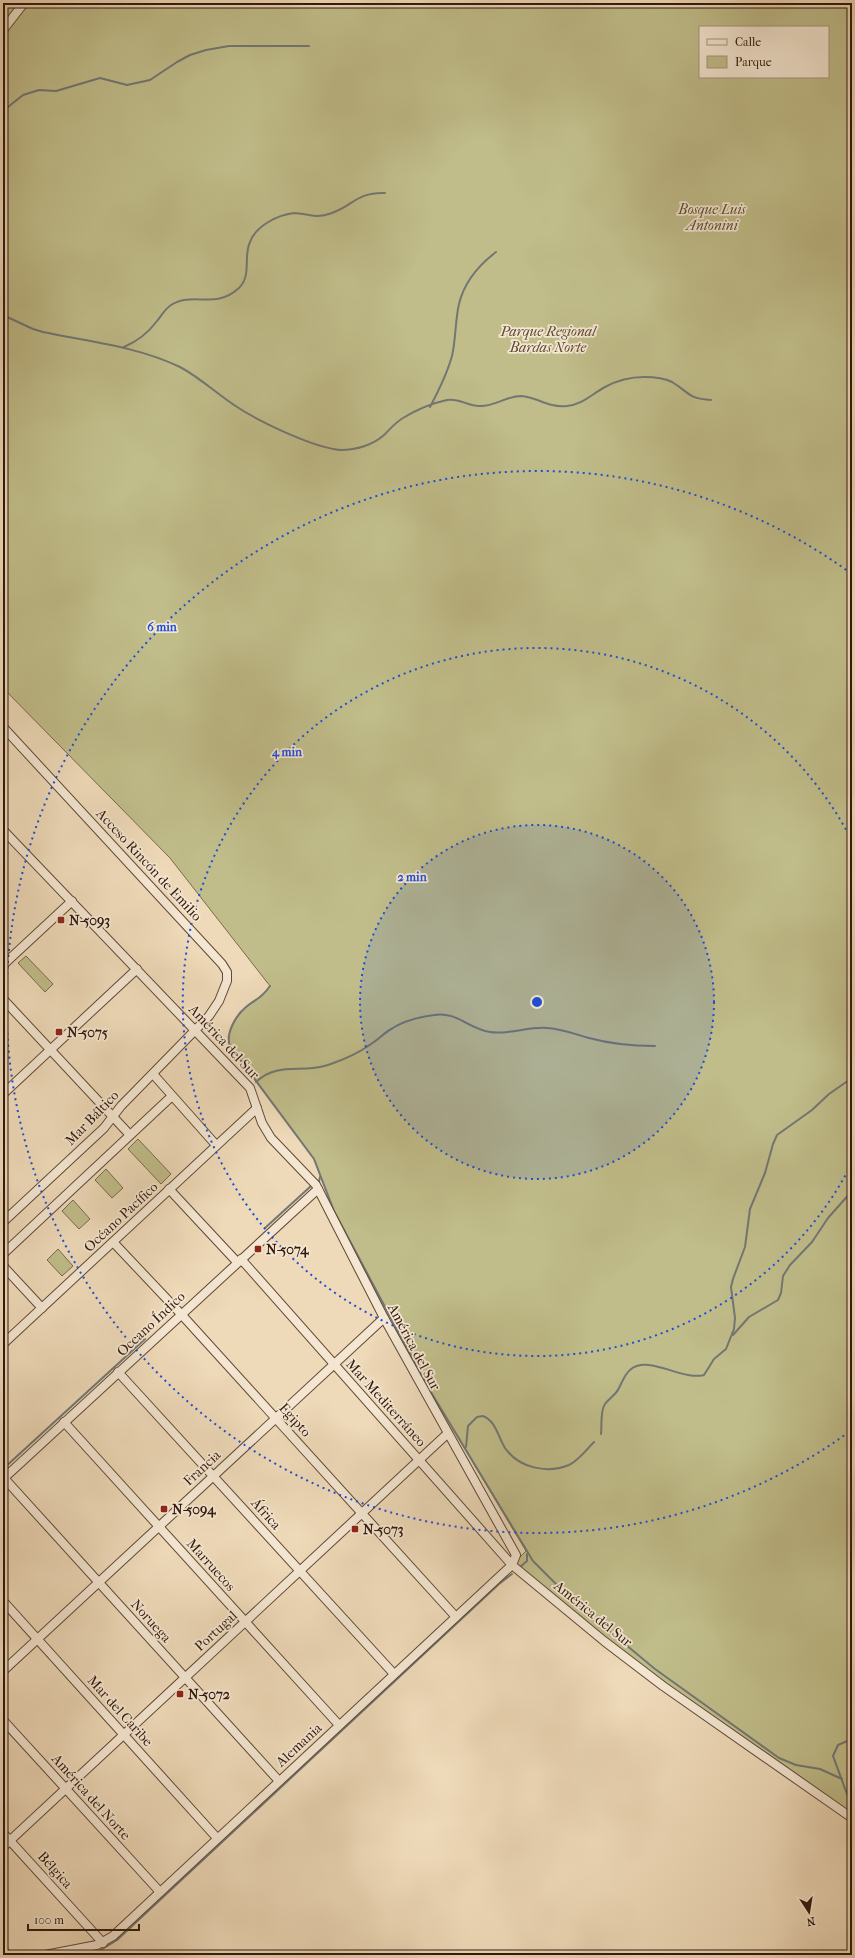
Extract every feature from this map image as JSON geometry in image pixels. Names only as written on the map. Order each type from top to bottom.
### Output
[{"type":"street","points":[[3,30],[24,3]]},
{"type":"street","name":"Acceso Rincón de Emilio","points":[[3,727],[226,967],[227,981],[219,1001],[209,1016],[196,1030]]},
{"type":"street","name":"América del Sur","points":[[4,832],[196,1030],[250,1088],[262,1123],[271,1138],[311,1178],[318,1189],[384,1318],[447,1434],[515,1552],[516,1559],[512,1565],[604,1641],[663,1686],[852,1818]]},
{"type":"street","points":[[3,965],[72,901]]},
{"type":"street","points":[[3,1094],[137,969]]},
{"type":"street","points":[[3,999],[130,1135]]},
{"type":"street","name":"Mar Báltico","points":[[3,1222],[104,1128],[153,1074],[196,1030]]},
{"type":"street","points":[[153,1074],[216,1145]]},
{"type":"street","points":[[3,1254],[172,1096]]},
{"type":"street","name":"Océano Pacífico","points":[[3,1344],[257,1108]]},
{"type":"street","name":"Mar Mediterráneo","points":[[170,1189],[239,1260],[334,1363],[512,1565]]},
{"type":"street","name":"Oceano Índico","points":[[4,1478],[239,1260],[318,1189]]},
{"type":"street","name":"Egipto","points":[[113,1242],[181,1314],[456,1617]]},
{"type":"street","points":[[3,1266],[42,1308]]},
{"type":"street","name":"Francia","points":[[3,1670],[384,1318]]},
{"type":"street","name":"África","points":[[118,1372],[394,1674]]},
{"type":"street","name":"Marruecos","points":[[64,1422],[339,1725]]},
{"type":"street","name":"Portugal","points":[[3,1847],[447,1434]]},
{"type":"street","name":"Noruega","points":[[4,1478],[279,1781]]},
{"type":"street","name":"Alemania","points":[[103,1943],[113,1936],[512,1565]]},
{"type":"street","name":"Mar del Caribe","points":[[3,1601],[217,1838]]},
{"type":"street","name":"América del Norte","points":[[3,1720],[160,1892]]},
{"type":"street","name":"Bélgica","points":[[3,1833],[103,1943]]},
{"type":"street","points":[[45,1955],[103,1943]]},
{"type":"street","points":[[3,1950],[7,1955]]},
{"type":"green space","name":"Parque Regional Bardas Norte","points":[[3,3],[852,3],[852,1818],[663,1686],[512,1565],[526,1551],[426,1384],[334,1211],[314,1159],[230,1046],[230,1031],[238,1016],[270,986],[170,858],[3,688]]},
{"type":"green space","points":[[26,956],[53,984],[45,992],[18,963]]},
{"type":"green space","points":[[138,1139],[171,1174],[161,1184],[128,1149]]},
{"type":"green space","points":[[106,1169],[123,1188],[112,1198],[95,1180]]},
{"type":"green space","points":[[73,1200],[90,1219],[79,1229],[62,1211]]},
{"type":"green space","points":[[58,1249],[73,1266],[62,1276],[47,1260]]},
{"type":"waterway","points":[[3,111],[23,95],[39,90],[56,91],[100,78],[127,85],[150,80],[190,55],[206,50],[229,46],[309,46]]},
{"type":"waterway","points":[[124,347],[146,333],[171,305],[179,301],[221,298],[239,288],[245,277],[247,254],[250,242],[257,231],[268,222],[281,216],[294,213],[314,216],[329,214],[344,208],[360,197],[375,193],[385,193]]},
{"type":"waterway","points":[[430,407],[448,369],[452,356],[461,296],[473,275],[496,252]]},
{"type":"waterway","points":[[5,316],[43,332],[113,345],[163,360],[187,371],[234,405],[256,418],[301,439],[329,448],[341,450],[358,448],[370,444],[380,439],[408,415],[430,405],[447,400],[456,400],[475,406],[484,406],[516,396],[521,396],[533,398],[548,404],[567,406],[577,404],[614,383],[639,377],[658,378],[669,381],[693,397],[711,400]]},
{"type":"waterway","points":[[270,986],[261,996],[242,1010],[235,1020],[230,1030],[230,1046],[314,1159],[334,1211],[426,1384],[533,1561],[573,1601],[655,1669],[779,1758],[796,1765],[820,1769],[842,1779]]},
{"type":"waterway","points":[[256,1082],[273,1072],[318,1067],[334,1063],[351,1056],[402,1023],[418,1018],[442,1014],[456,1018],[475,1028],[490,1032],[497,1033],[534,1028],[548,1028],[606,1042],[655,1046]]},
{"type":"waterway","points":[[601,1434],[603,1407],[618,1390],[625,1376],[630,1370],[637,1366],[646,1365],[656,1366],[695,1376],[704,1375],[714,1359],[726,1349],[734,1329],[735,1318],[731,1287],[745,1247],[750,1209],[765,1173],[777,1135],[812,1110],[829,1094],[852,1078]]},
{"type":"waterway","points":[[319,1182],[320,1177]]},
{"type":"waterway","points":[[265,1228],[311,1186]]},
{"type":"waterway","points":[[733,1335],[749,1317],[778,1300],[781,1293],[783,1276],[790,1265],[812,1242],[828,1218],[852,1191]]},
{"type":"waterway","points":[[3,1469],[145,1339]]},
{"type":"waterway","points":[[466,1447],[468,1426],[477,1417],[483,1416],[494,1425],[505,1448],[511,1455],[526,1465],[534,1467],[552,1469],[569,1465],[579,1458],[594,1442]]},
{"type":"waterway","points":[[520,1567],[527,1561],[527,1554]]},
{"type":"waterway","points":[[76,1955],[99,1951],[117,1940],[499,1584],[512,1574]]},
{"type":"waterway","points":[[852,1739],[838,1745],[833,1756],[847,1794],[852,1799]]},
{"type":"place","name":"N-5093","points":[[61,920]]},
{"type":"place","name":"N-5075","points":[[59,1032]]},
{"type":"place","name":"N-5074","points":[[258,1249]]},
{"type":"place","name":"N-5094","points":[[164,1509]]},
{"type":"place","name":"N-5073","points":[[355,1529]]},
{"type":"place","name":"N-5072","points":[[180,1694]]},
{"type":"park label","name":"Bosque Luis Antonini","points":[[712,218]]}]
